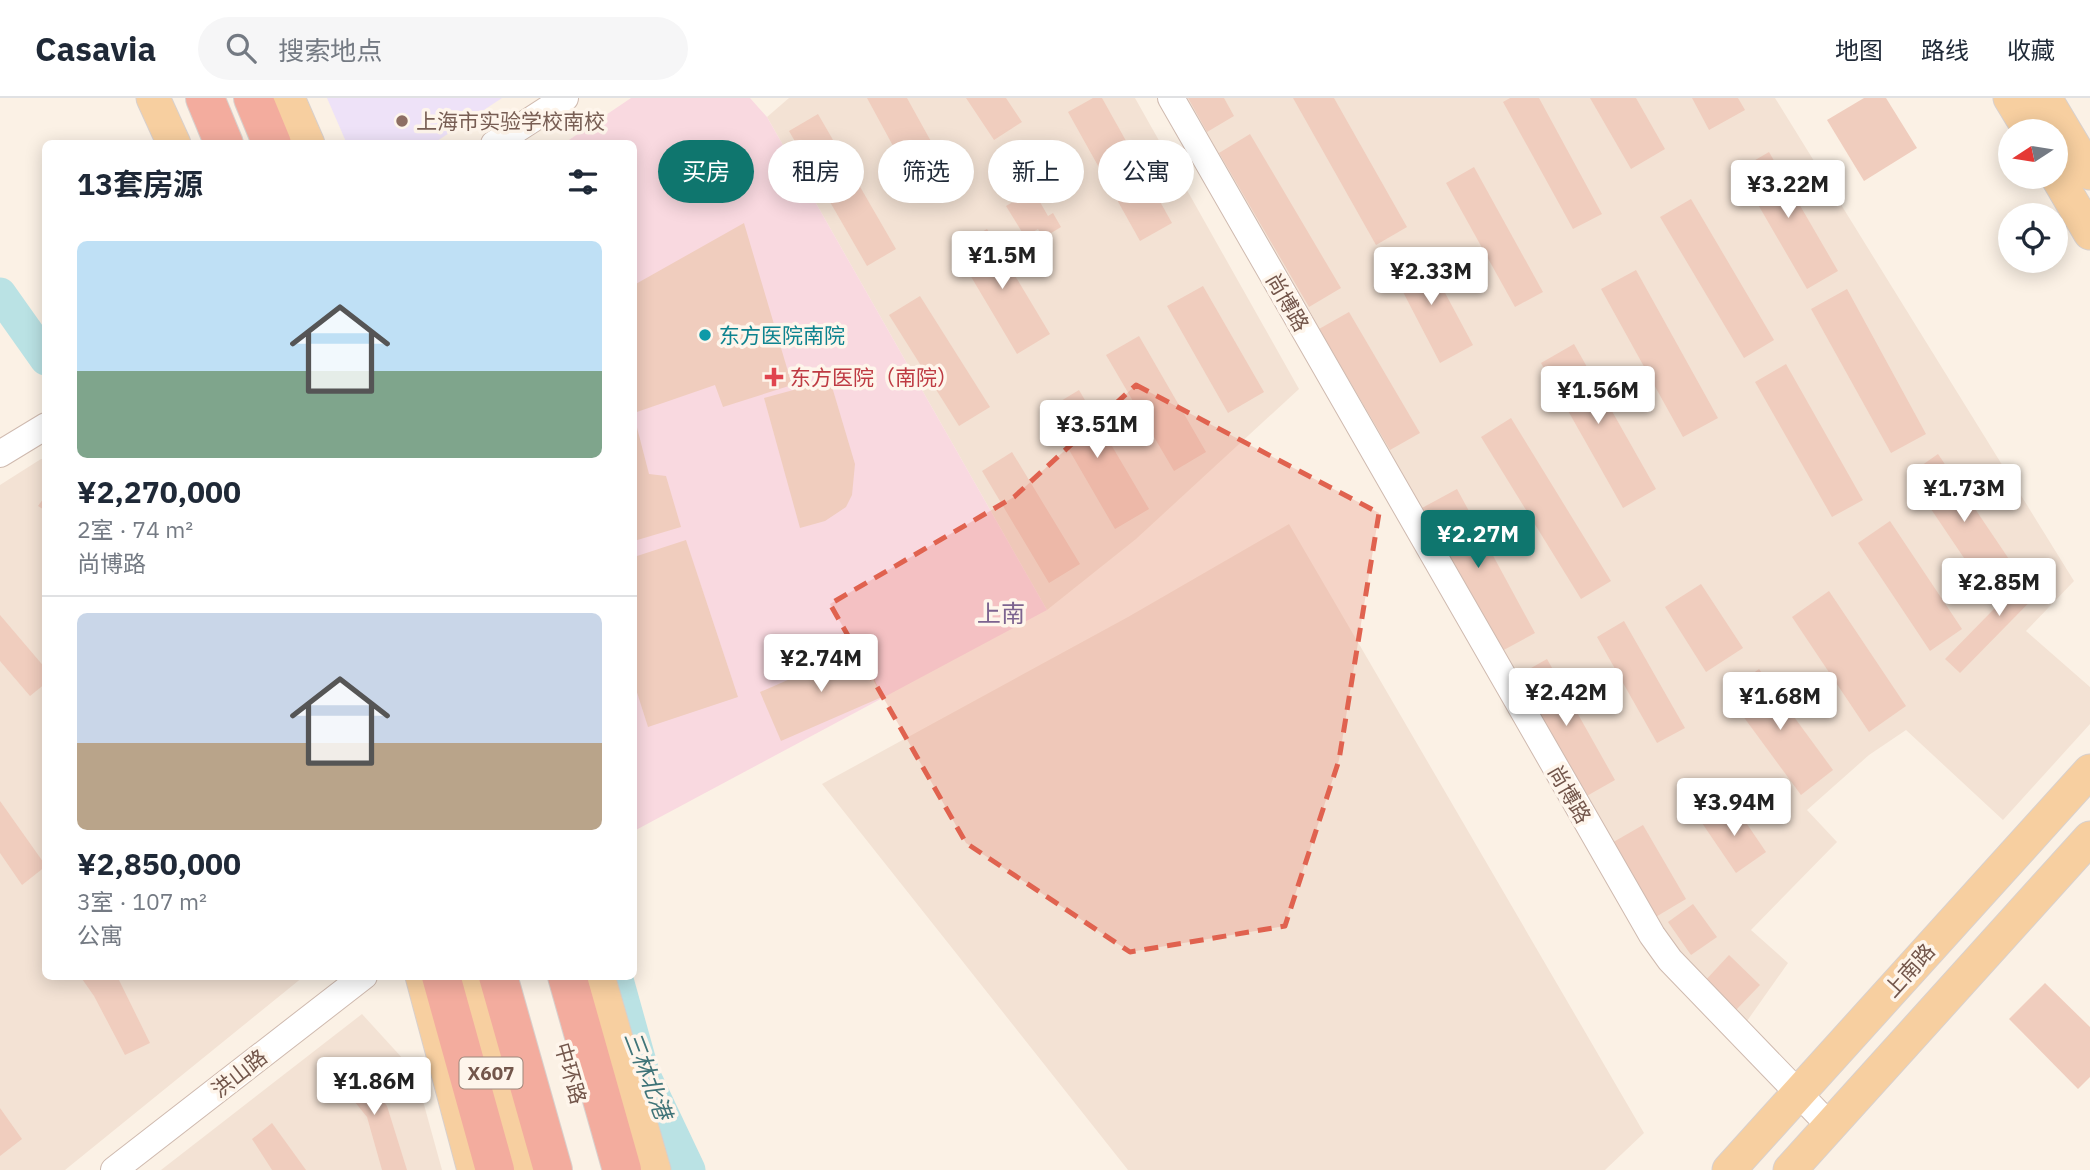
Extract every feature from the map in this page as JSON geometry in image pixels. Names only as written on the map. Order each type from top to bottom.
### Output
[{"type":"highway","points":[[205,98],[222,140]]},
{"type":"highway","points":[[253,98],[270,140]]},
{"type":"highway","points":[[442,980],[495,1170]]},
{"type":"highway","name":"中环路","points":[[499,980],[553,1170]]},
{"type":"highway","name":"中环路","points":[[545,980],[598,1170]]},
{"type":"highway","points":[[568,980],[622,1170]]},
{"type":"main road","points":[[153,98],[172,140]]},
{"type":"main road","points":[[288,98],[306,140]]},
{"type":"main road","points":[[2010,98],[2023,119]]},
{"type":"main road","points":[[2045,98],[2090,173]]},
{"type":"main road","points":[[2064,189],[2090,233]]},
{"type":"main road","name":"上南路","points":[[1729,1170],[2090,771]]},
{"type":"main road","points":[[1790,1170],[2090,838]]},
{"type":"main road","points":[[423,980],[474,1170]]},
{"type":"main road","name":"X607","points":[[465,980],[518,1170]]},
{"type":"main road","points":[[554,980],[607,1170]]},
{"type":"main road","points":[[599,980],[654,1170]]},
{"type":"street","points":[[500,140],[565,98]]},
{"type":"street","name":"尚博路","points":[[1171,98],[1652,935],[1670,960],[1830,1126]]},
{"type":"street","points":[[0,454],[42,428]]},
{"type":"street","name":"洪山路","points":[[114,1170],[359,980]]},
{"type":"highlighted area","points":[[1136,385],[1379,513],[1339,760],[1285,926],[1130,952],[966,843],[830,604],[1014,497]]},
{"type":"shaded area","name":"上海市实验学校南校","points":[[327,98],[502,98],[439,140],[345,140]]},
{"type":"shaded area","name":"东方医院（南院）","points":[[631,98],[750,98],[767,117],[780,140],[768,140],[768,203],[816,203],[1047,610],[637,829],[637,140],[569,140]]},
{"type":"shaded area","points":[[789,98],[1135,98],[1159,140],[1098,140],[1098,203],[1194,203],[1299,389],[1136,539],[1047,610],[816,203],[864,203],[864,140],[780,140],[767,117]]},
{"type":"shaded area","points":[[1182,98],[1775,98],[2074,581],[2026,631],[2090,687],[2090,724],[2003,820],[1906,730],[1869,755],[1807,810],[1837,842],[1751,930],[1788,963],[1747,1021],[1658,931]]},
{"type":"shaded area","points":[[42,459],[42,980],[299,980],[65,1170],[0,1170],[0,485]]},
{"type":"shaded area","points":[[1289,524],[1644,1133],[1605,1170],[1128,1170],[822,784],[1128,617]]},
{"type":"shaded area","points":[[362,1014],[415,1072],[442,1170],[161,1170]]},
{"type":"building","points":[[867,98],[907,98],[930,140],[890,140]]},
{"type":"building","points":[[966,98],[1006,98],[1022,122],[994,140]]},
{"type":"building","points":[[1093,98],[1102,98],[1126,140],[1098,140],[1098,166],[1068,112]]},
{"type":"building","points":[[1188,98],[1224,98],[1234,116],[1207,132]]},
{"type":"building","points":[[1293,98],[1334,98],[1407,227],[1376,245]]},
{"type":"building","points":[[1510,98],[1539,98],[1602,214],[1573,229],[1503,102]]},
{"type":"building","points":[[1590,98],[1636,98],[1665,149],[1631,169]]},
{"type":"building","points":[[1692,98],[1738,98],[1745,110],[1709,130]]},
{"type":"building","points":[[1864,98],[1886,98],[1917,148],[1864,181],[1827,120]]},
{"type":"building","points":[[818,114],[833,140],[794,140],[789,131]]},
{"type":"building","points":[[1250,134],[1341,288],[1309,307],[1219,153]]},
{"type":"building","points":[[1769,152],[1838,271],[1807,289],[1738,170]]},
{"type":"building","points":[[1474,167],[1543,292],[1515,307],[1446,183]]},
{"type":"building","points":[[864,194],[896,249],[867,266],[831,203],[864,203]]},
{"type":"building","points":[[1691,199],[1774,340],[1744,358],[1660,217]]},
{"type":"building","points":[[1011,203],[1040,203],[1048,216],[1053,213],[1061,227],[1043,238],[1038,229],[1025,237],[1006,206]]},
{"type":"building","points":[[1119,203],[1161,203],[1172,223],[1140,241]]},
{"type":"building","name":"东方医院南院","points":[[744,223],[792,385],[723,407],[715,385],[637,412],[637,283]]},
{"type":"building","points":[[987,229],[1050,334],[1017,354],[954,248]]},
{"type":"building","points":[[1422,250],[1473,345],[1440,363],[1390,267]]},
{"type":"building","points":[[1636,270],[1718,418],[1683,437],[1601,289]]},
{"type":"building","points":[[1203,286],[1264,392],[1228,413],[1167,306]]},
{"type":"building","points":[[1847,289],[1926,434],[1891,453],[1811,309]]},
{"type":"building","points":[[920,296],[990,407],[959,426],[889,315]]},
{"type":"building","points":[[1349,312],[1420,433],[1390,450],[1319,329]]},
{"type":"building","points":[[1139,336],[1206,452],[1174,471],[1106,355]]},
{"type":"building","points":[[1574,344],[1656,489],[1623,508],[1541,363]]},
{"type":"building","points":[[1786,364],[1863,500],[1832,517],[1755,382]]},
{"type":"building","points":[[830,380],[855,464],[852,495],[846,507],[825,521],[800,528],[764,398]]},
{"type":"building","points":[[1079,390],[1149,509],[1115,529],[1046,410]]},
{"type":"building","points":[[1511,418],[1611,581],[1581,599],[1481,437]]},
{"type":"building","points":[[637,428],[649,474],[666,476],[681,527],[637,540]]},
{"type":"building","points":[[1012,452],[1080,564],[1049,583],[982,471]]},
{"type":"building","points":[[1938,454],[2019,574],[1989,595],[1908,475]]},
{"type":"building","points":[[1457,489],[1535,633],[1500,652],[1422,508]]},
{"type":"building","points":[[1890,521],[1962,629],[1930,651],[1858,543]]},
{"type":"building","points":[[686,540],[738,697],[648,727],[637,692],[637,556]]},
{"type":"building","points":[[2038,564],[2053,578],[1960,673],[1945,659]]},
{"type":"building","points":[[1701,584],[1743,648],[1706,672],[1665,607]]},
{"type":"building","points":[[1829,591],[1906,706],[1869,732],[1792,617]]},
{"type":"building","points":[[0,615],[42,664],[42,686],[30,696],[0,661]]},
{"type":"building","points":[[1624,621],[1685,728],[1657,743],[1597,637]]},
{"type":"building","points":[[861,648],[882,697],[781,741],[760,692]]},
{"type":"building","points":[[1547,659],[1615,780],[1585,797],[1517,676]]},
{"type":"building","points":[[1759,669],[1833,770],[1801,795],[1726,693]]},
{"type":"building","points":[[0,801],[42,860],[42,869],[22,885],[0,853]]},
{"type":"building","points":[[1732,802],[1766,852],[1736,873],[1702,823]]},
{"type":"building","points":[[1643,825],[1686,899],[1654,918],[1610,844]]},
{"type":"building","points":[[1693,904],[1717,937],[1691,955],[1668,922]]},
{"type":"building","points":[[1729,955],[1760,985],[1734,1012],[1703,983]]},
{"type":"building","points":[[83,980],[119,980],[150,1043],[125,1055]]},
{"type":"building","points":[[2045,983],[2090,1027],[2090,1077],[2078,1089],[2009,1019]]},
{"type":"building","points":[[353,1061],[387,1106],[407,1170],[382,1170],[367,1117],[334,1076]]},
{"type":"building","points":[[0,1108],[22,1139],[0,1156]]},
{"type":"building","points":[[272,1123],[306,1170],[272,1170],[252,1139]]},
{"type":"waterway","name":"三林北港","points":[[0,294],[42,353]]},
{"type":"waterway","name":"三林北港","points":[[617,980],[643,1073],[689,1170]]},
{"type":"place","name":"上海市实验学校南校","points":[[402,121]]},
{"type":"place","name":"东方医院南院","points":[[705,335]]},
{"type":"place","name":"东方医院（南院）","points":[[774,377]]},
{"type":"district","name":"上南","points":[[1001,613]]}]
